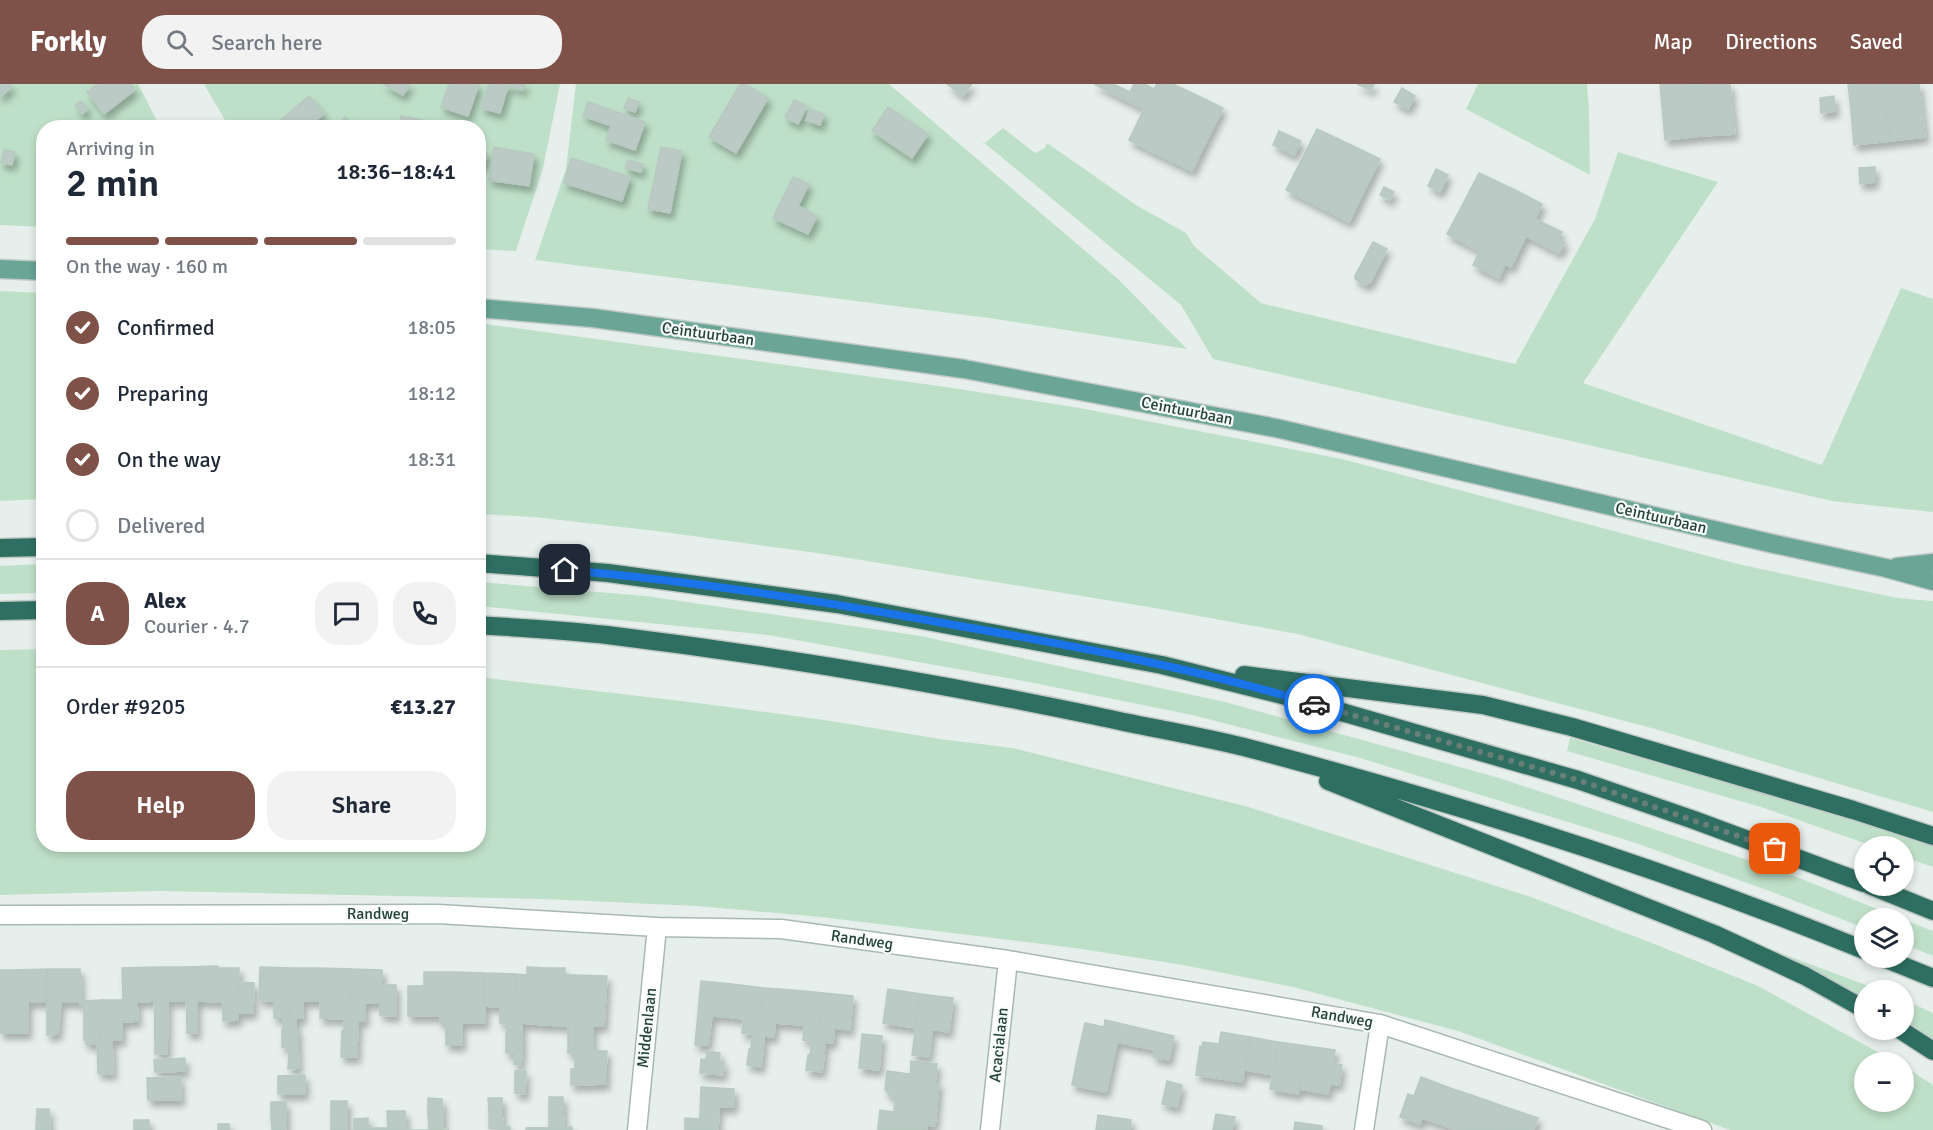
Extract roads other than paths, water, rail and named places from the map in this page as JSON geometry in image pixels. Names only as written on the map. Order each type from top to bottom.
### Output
[{"type":"highway","points":[[0,548],[36,547]]},
{"type":"highway","points":[[486,563],[608,573],[837,604],[1162,665],[1286,696],[1578,780],[1854,879]]},
{"type":"highway","points":[[0,611],[36,610]]},
{"type":"highway","points":[[486,626],[604,635],[819,664],[1008,698],[1241,747],[1406,792],[1576,844],[1788,919],[1854,946]]},
{"type":"highway","points":[[1162,665],[1483,705],[1583,730],[1854,810],[1933,836]]},
{"type":"highway","points":[[1241,747],[1714,934],[1804,976],[1854,1004]]},
{"type":"highway","points":[[1896,896],[1933,911]]},
{"type":"highway","points":[[1908,968],[1933,978]]},
{"type":"highway","points":[[1914,1039],[1933,1051]]},
{"type":"main road","points":[[0,269],[36,271]]},
{"type":"main road","name":"Ceintuurbaan","points":[[486,309],[593,318],[975,371],[1276,428],[1886,568],[1933,581]]},
{"type":"main road","name":"Ceintuurbaan","points":[[1886,568],[1933,563]]},
{"type":"street","name":"Randweg","points":[[0,915],[438,914],[657,927],[781,929],[1008,960],[1380,1024],[1702,1130]]},
{"type":"street","name":"Middenlaan","points":[[637,1130],[657,927]]},
{"type":"street","name":"Acacialaan","points":[[990,1130],[1008,960]]},
{"type":"street","points":[[1364,1130],[1380,1024]]}]
